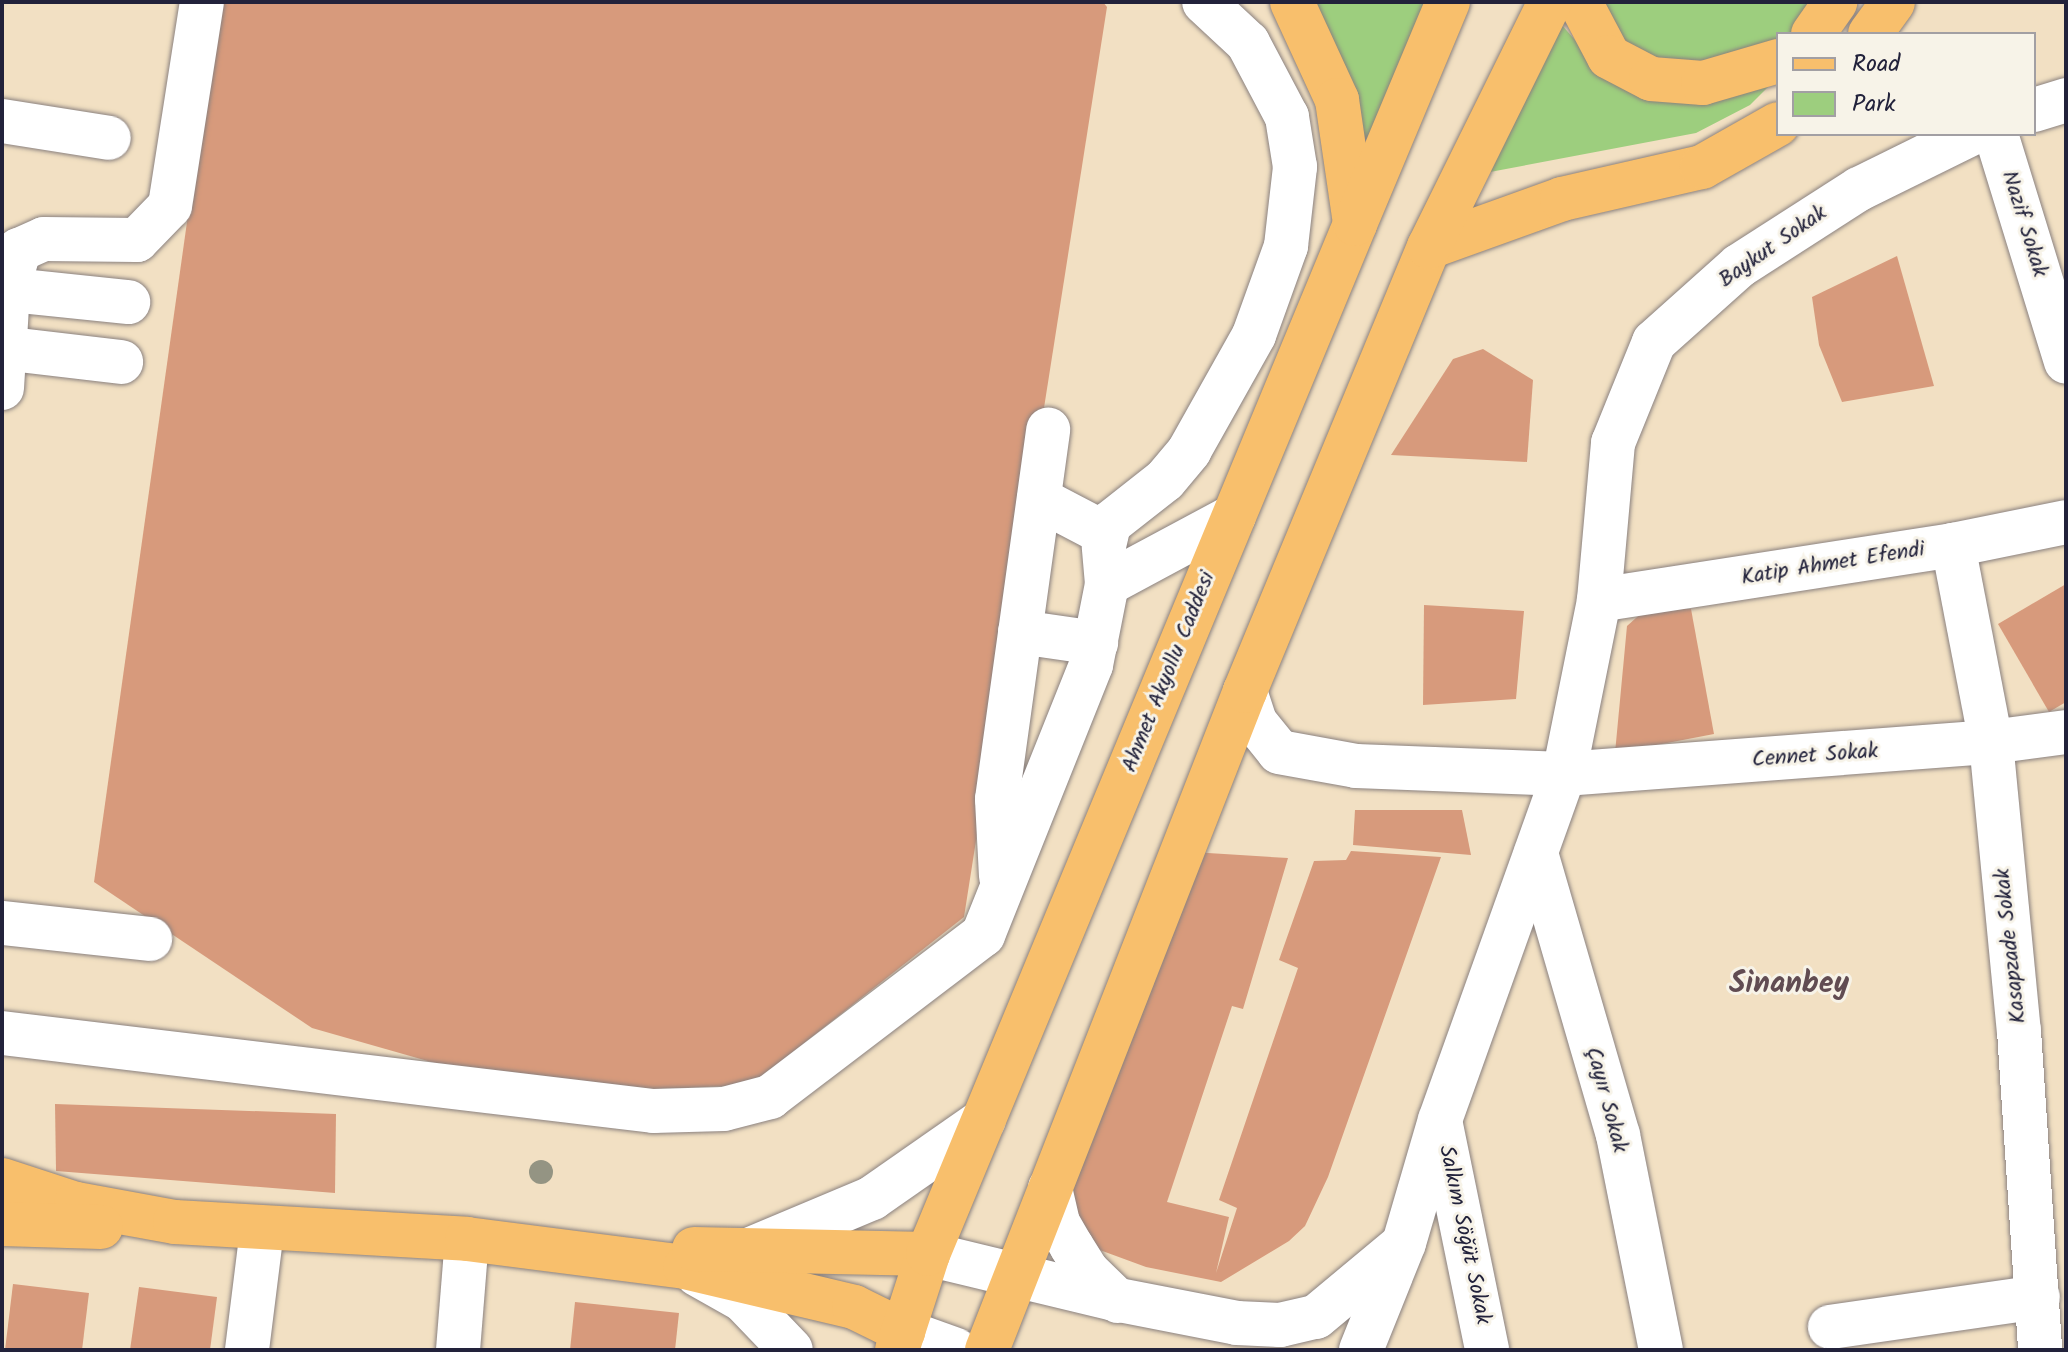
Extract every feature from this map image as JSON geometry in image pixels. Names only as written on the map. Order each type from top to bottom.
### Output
[{"type":"main road","points":[[1292,2],[1337,100],[1355,224]]},
{"type":"main road","name":"Ahmet Akyollu Caddesi","points":[[900,1341],[928,1254],[1448,2]]},
{"type":"main road","points":[[987,1350],[1245,691],[1429,247],[1550,2]]},
{"type":"main road","points":[[1580,2],[1609,57],[1651,79],[1703,83],[1776,62]]},
{"type":"main road","points":[[1814,32],[1835,2]]},
{"type":"main road","points":[[1871,32],[1893,2]]},
{"type":"main road","points":[[1429,247],[1562,199],[1702,167],[1776,125]]},
{"type":"main road","points":[[2,1180],[76,1204],[175,1222],[467,1239],[685,1267],[854,1307],[900,1341]]},
{"type":"main road","points":[[2,1224],[113,1228],[175,1222]]},
{"type":"main road","points":[[528,1245],[928,1254]]},
{"type":"street","points":[[121,362],[3,361],[5,289],[14,256],[25,245],[44,239],[137,240],[170,206],[202,2]]},
{"type":"street","points":[[2,1033],[653,1111],[724,1109],[770,1097],[919,988],[983,935],[1096,643],[1107,584],[1106,534],[1109,524],[1165,480],[1189,451],[1254,335],[1286,246],[1295,167],[1287,117],[1248,43],[1204,2]]},
{"type":"street","points":[[2036,109],[2066,100]]},
{"type":"street","points":[[2,121],[109,138]]},
{"type":"street","name":"Baykut Sokak","points":[[1361,1350],[1404,1243],[1440,1120],[1564,774],[1599,600],[1613,443],[1654,342],[1739,266],[1859,189],[1967,136]]},
{"type":"street","name":"Nazif Sokak","points":[[1997,136],[2066,361]]},
{"type":"street","points":[[5,289],[128,302]]},
{"type":"street","points":[[1002,891],[997,799],[1048,430]]},
{"type":"street","points":[[1039,499],[1106,534]]},
{"type":"street","points":[[1107,584],[1234,516]]},
{"type":"street","name":"Katip Ahmet Efendi","points":[[1599,600],[1953,545],[2066,522]]},
{"type":"street","name":"Kasapzade Sokak","points":[[1953,545],[1991,742],[2047,1278],[2040,1350]]},
{"type":"street","points":[[1020,632],[1096,643]]},
{"type":"street","points":[[1245,691],[1255,722],[1279,752]]},
{"type":"street","name":"Cennet Sokak","points":[[1216,765],[1246,753],[1279,752],[1356,766],[1564,774],[1991,742],[2066,732]]},
{"type":"street","name":"Çayır Sokak","points":[[1536,853],[1618,1135],[1661,1350]]},
{"type":"street","points":[[2,923],[150,939]]},
{"type":"street","points":[[746,1251],[872,1198],[984,1120]]},
{"type":"street","name":"Salkım Söğüt Sokak","points":[[1440,1120],[1487,1350]]},
{"type":"street","points":[[1050,1188],[1058,1223],[1072,1247],[1114,1299],[1273,1350]]},
{"type":"street","points":[[247,1350],[262,1229]]},
{"type":"street","points":[[458,1350],[467,1239]]},
{"type":"street","points":[[928,1254],[1114,1299],[1237,1323],[1280,1325],[1316,1317],[1404,1243]]},
{"type":"street","points":[[685,1267],[743,1300],[791,1350]]},
{"type":"street","points":[[1830,1327],[2047,1278]]},
{"type":"street","points":[[900,1341],[956,1350]]},
{"type":"green space","points":[[1292,2],[1448,2],[1355,224]]},
{"type":"green space","points":[[1580,2],[1835,2],[1814,32],[1776,32],[1776,61],[1651,79]]},
{"type":"green space","points":[[1553,15],[1604,73],[1776,77],[1750,105],[1696,133],[1490,172]]},
{"type":"building","points":[[218,2],[1103,2],[1107,7],[964,917],[751,1085],[543,1094],[312,1028],[94,882]]},
{"type":"building","points":[[1897,256],[1934,386],[1842,402],[1819,345],[1812,297]]},
{"type":"building","points":[[1483,349],[1533,380],[1527,462],[1391,455],[1453,359]]},
{"type":"building","points":[[2066,584],[2066,702],[2049,712],[1998,624]]},
{"type":"building","points":[[1424,605],[1524,611],[1516,699],[1423,705]]},
{"type":"building","points":[[1646,609],[1691,609],[1714,734],[1615,753],[1627,626]]},
{"type":"building","points":[[1355,810],[1462,810],[1471,855],[1353,845]]},
{"type":"building","points":[[1351,851],[1441,857],[1328,1177],[1305,1226],[1289,1241],[1221,1282],[1146,1267],[1097,1249],[1067,1197],[1192,852],[1288,858],[1243,1009],[1232,1006],[1167,1202],[1229,1217],[1216,1273],[1237,1208],[1219,1200],[1298,968],[1279,960],[1314,861],[1346,860]]},
{"type":"building","points":[[55,1104],[336,1114],[335,1193],[56,1171]]},
{"type":"building","points":[[13,1284],[89,1293],[82,1350],[5,1350]]},
{"type":"building","points":[[139,1287],[217,1297],[210,1350],[130,1350]]},
{"type":"building","points":[[575,1302],[679,1313],[675,1350],[570,1350]]},
{"type":"district","name":"Sinanbey","points":[[1789,984]]}]
